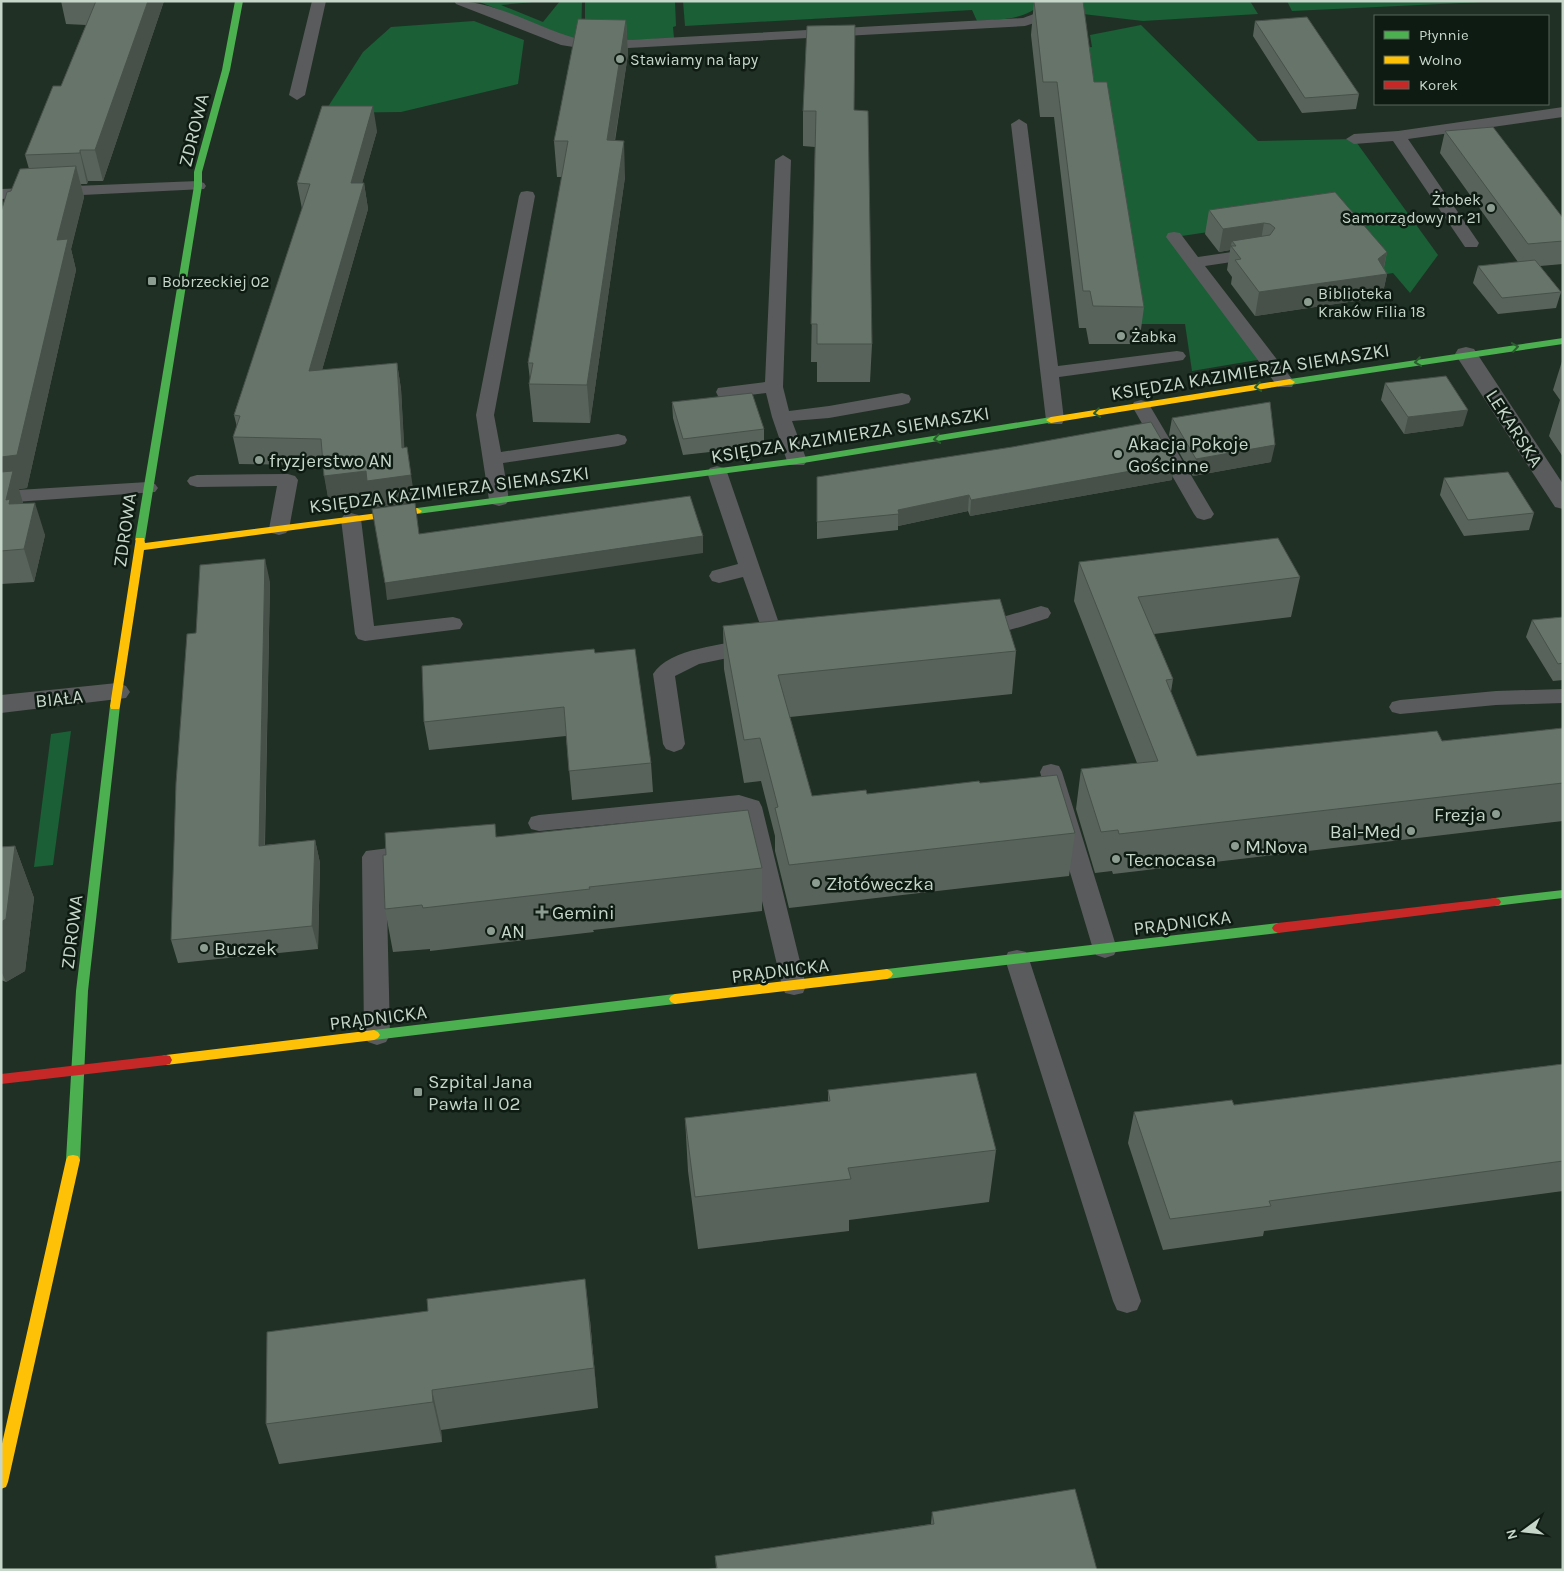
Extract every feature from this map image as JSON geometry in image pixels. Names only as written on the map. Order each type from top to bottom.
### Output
[{"type":"street","name":"ZDROWA","points":[[1,1482],[73,1164],[82,991],[117,692],[148,488],[198,186],[198,172],[226,70],[239,1]]},
{"type":"street","name":"KSIĘDZA KAZIMIERZA SIEMASZKI","points":[[140,547],[797,461],[1285,382],[1563,341]]},
{"type":"street","name":"LEKARSKA","points":[[1466,354],[1563,502]]},
{"type":"street","name":"BIAŁA","points":[[1,704],[117,692]]},
{"type":"street","name":"PRĄDNICKA","points":[[1,1078],[1563,894]]},
{"type":"lane","points":[[297,95],[319,1]]},
{"type":"lane","points":[[461,1],[566,42],[592,46],[1025,22],[1048,14],[1054,1]]},
{"type":"lane","points":[[1354,139],[1398,136],[1563,112]]},
{"type":"lane","points":[[1019,124],[1055,420]]},
{"type":"lane","points":[[1398,136],[1471,243]]},
{"type":"lane","points":[[783,160],[774,386],[781,417],[797,461]]},
{"type":"lane","points":[[1,194],[198,186]]},
{"type":"lane","points":[[499,500],[485,415],[527,196]]},
{"type":"lane","points":[[1174,237],[1285,382]]},
{"type":"lane","points":[[1194,263],[1260,253]]},
{"type":"lane","points":[[1048,372],[1178,356]]},
{"type":"lane","points":[[725,392],[774,386]]},
{"type":"lane","points":[[781,417],[829,412],[902,399]]},
{"type":"lane","points":[[1141,406],[1204,514]]},
{"type":"lane","points":[[492,459],[618,440]]},
{"type":"lane","points":[[717,472],[771,632],[777,640],[786,644],[807,643]]},
{"type":"lane","points":[[197,481],[288,480],[279,529]]},
{"type":"lane","points":[[1,497],[148,488]]},
{"type":"lane","points":[[352,519],[365,634],[453,624]]},
{"type":"lane","points":[[719,576],[739,572],[749,566]]},
{"type":"lane","points":[[960,628],[1007,623],[1041,612]]},
{"type":"lane","points":[[674,744],[664,674],[684,662],[760,643],[766,640],[771,632]]},
{"type":"lane","points":[[1400,707],[1496,698],[1563,696]]},
{"type":"lane","points":[[1051,772],[1105,949]]},
{"type":"lane","points":[[539,823],[739,802],[751,807],[794,986]]},
{"type":"lane","points":[[377,1035],[374,857],[416,852]]},
{"type":"lane","points":[[1017,959],[1127,1301]]},
{"type":"green space","points":[[477,1],[545,1],[501,5],[543,22],[560,1],[582,1],[581,42]]},
{"type":"green space","points":[[585,1],[675,1],[676,26],[673,27],[674,38],[588,42],[585,29]]},
{"type":"green space","points":[[683,1],[1043,1],[1037,8],[1021,16],[995,20],[977,21],[972,10],[685,26]]},
{"type":"green space","points":[[1063,1],[1250,1],[1258,14],[1143,21],[1057,11]]},
{"type":"green space","points":[[1287,1],[1483,1],[1483,2],[1292,11]]},
{"type":"green space","points":[[474,21],[524,40],[518,84],[401,112],[324,113],[363,52],[391,27]]},
{"type":"green space","points":[[1141,25],[1258,141],[1354,139],[1438,255],[1410,293],[1393,273],[1381,275],[1330,214],[1175,237],[1263,359],[1192,371],[1185,324],[1140,324],[1081,48],[1092,47],[1090,35]]},
{"type":"green space","points":[[71,731],[53,865],[34,867],[51,734]]},
{"type":"building","points":[[96,1],[148,1],[95,150],[80,150],[80,153],[25,155],[53,86],[61,86]]},
{"type":"building","points":[[1034,1],[1083,1],[1094,82],[1107,82],[1144,307],[1093,306],[1090,291],[1083,291],[1057,82],[1043,82]]},
{"type":"building","points":[[1307,17],[1359,94],[1305,98],[1255,21]]},
{"type":"building","points":[[578,19],[626,20],[607,140],[624,141],[587,385],[529,384],[533,363],[528,363],[568,141],[554,141]]},
{"type":"building","points":[[855,25],[854,110],[868,111],[872,344],[817,344],[817,324],[811,324],[816,111],[803,111],[807,26]]},
{"type":"building","points":[[322,106],[373,106],[351,183],[364,183],[309,371],[397,363],[402,448],[407,447],[411,475],[367,481],[366,471],[324,476],[321,439],[233,437],[240,416],[234,415],[310,184],[297,183]]},
{"type":"building","points":[[1493,127],[1563,218],[1563,241],[1528,244],[1445,131]]},
{"type":"building","points":[[76,166],[57,240],[68,239],[17,455],[1,457],[1,212],[7,192],[11,191],[20,169]]},
{"type":"building","points":[[1335,192],[1387,252],[1378,259],[1387,274],[1259,292],[1235,260],[1241,259],[1231,246],[1236,246],[1232,241],[1270,235],[1275,228],[1270,224],[1264,223],[1223,229],[1209,210]]},
{"type":"building","points":[[1535,260],[1561,292],[1502,298],[1478,266]]},
{"type":"building","points":[[1446,376],[1468,410],[1408,417],[1385,383]]},
{"type":"building","points":[[752,393],[764,429],[683,439],[672,402]]},
{"type":"building","points":[[1270,402],[1275,445],[1196,459],[1172,418]]},
{"type":"building","points":[[1151,422],[1175,463],[971,500],[969,495],[898,510],[899,514],[817,522],[817,477],[1012,447]]},
{"type":"building","points":[[13,471],[6,500],[10,499],[9,504],[35,503],[24,549],[1,551],[1,472]]},
{"type":"building","points":[[1508,472],[1534,513],[1468,520],[1444,478]]},
{"type":"building","points":[[690,496],[703,536],[385,583],[372,509],[415,503],[419,534]]},
{"type":"building","points":[[1278,538],[1300,577],[1138,597],[1173,679],[1166,680],[1197,756],[1437,731],[1442,741],[1563,728],[1563,783],[1119,834],[1118,830],[1101,832],[1081,769],[1158,761],[1079,562]]},
{"type":"building","points":[[265,559],[259,846],[315,840],[312,926],[171,940],[176,783],[187,634],[196,633],[200,565]]},
{"type":"building","points":[[1000,599],[1016,651],[778,675],[812,796],[866,790],[867,794],[979,781],[980,783],[1057,775],[1075,833],[789,865],[775,808],[778,807],[760,738],[744,740],[723,626]]},
{"type":"building","points":[[1563,617],[1563,663],[1558,664],[1532,620]]},
{"type":"building","points":[[594,649],[595,653],[635,649],[651,763],[569,771],[564,707],[424,722],[422,666]]},
{"type":"building","points":[[748,810],[762,868],[423,908],[422,905],[385,909],[383,855],[386,855],[385,833],[495,824],[496,837]]},
{"type":"building","points":[[15,846],[6,919],[1,922],[1,847]]},
{"type":"building","points":[[1563,1064],[1563,1161],[1269,1201],[1271,1206],[1170,1219],[1134,1112],[1232,1100],[1234,1105]]},
{"type":"building","points":[[976,1073],[996,1150],[848,1168],[851,1179],[695,1197],[685,1118],[830,1101],[828,1090]]},
{"type":"building","points":[[585,1279],[594,1368],[432,1390],[433,1402],[266,1424],[267,1332],[428,1311],[427,1299]]},
{"type":"building","points":[[1075,1489],[1097,1570],[705,1570],[717,1568],[715,1556],[934,1524],[932,1512]]},
{"type":"traffic: fast","points":[[140,540],[198,186],[198,172],[226,70],[239,1]]},
{"type":"traffic: fast","points":[[1290,382],[1563,341]]},
{"type":"traffic: fast","points":[[417,511],[797,461],[1051,420]]},
{"type":"traffic: fast","points":[[73,1160],[82,991],[115,706]]},
{"type":"traffic: fast","points":[[1495,902],[1563,894]]},
{"type":"traffic: fast","points":[[887,974],[1278,928]]},
{"type":"traffic: fast","points":[[374,1035],[675,999]]},
{"type":"traffic: slow","points":[[1051,420],[1290,382]]},
{"type":"traffic: slow","points":[[140,547],[417,511]]},
{"type":"traffic: slow","points":[[115,706],[140,540]]},
{"type":"traffic: slow","points":[[675,999],[887,974]]},
{"type":"traffic: slow","points":[[166,1060],[374,1035]]},
{"type":"traffic: slow","points":[[1,1482],[73,1160]]},
{"type":"traffic: jam","points":[[1278,928],[1495,902]]},
{"type":"traffic: jam","points":[[1,1079],[166,1060]]},
{"type":"place","name":"Stawiamy na łapy","points":[[620,59]]},
{"type":"place","name":"Żłobek Samorządowy nr 21","points":[[1491,208]]},
{"type":"place","name":"Bobrzeckiej 02","points":[[152,281]]},
{"type":"place","name":"Biblioteka Kraków Filia 18","points":[[1308,302]]},
{"type":"place","name":"Żabka","points":[[1121,336]]},
{"type":"place","name":"Akacja Pokoje Gościnne","points":[[1118,454]]},
{"type":"place","name":"fryzjerstwo AN","points":[[259,460]]},
{"type":"place","name":"Frezja","points":[[1496,814]]},
{"type":"place","name":"Bal-Med","points":[[1411,831]]},
{"type":"place","name":"M.Nova","points":[[1235,846]]},
{"type":"place","name":"Tecnocasa","points":[[1116,859]]},
{"type":"place","name":"Złotóweczka","points":[[816,883]]},
{"type":"place","name":"Gemini","points":[[542,912]]},
{"type":"place","name":"AN","points":[[491,931]]},
{"type":"place","name":"Buczek","points":[[204,948]]},
{"type":"place","name":"Szpital Jana Pawła II 02","points":[[418,1092]]}]
